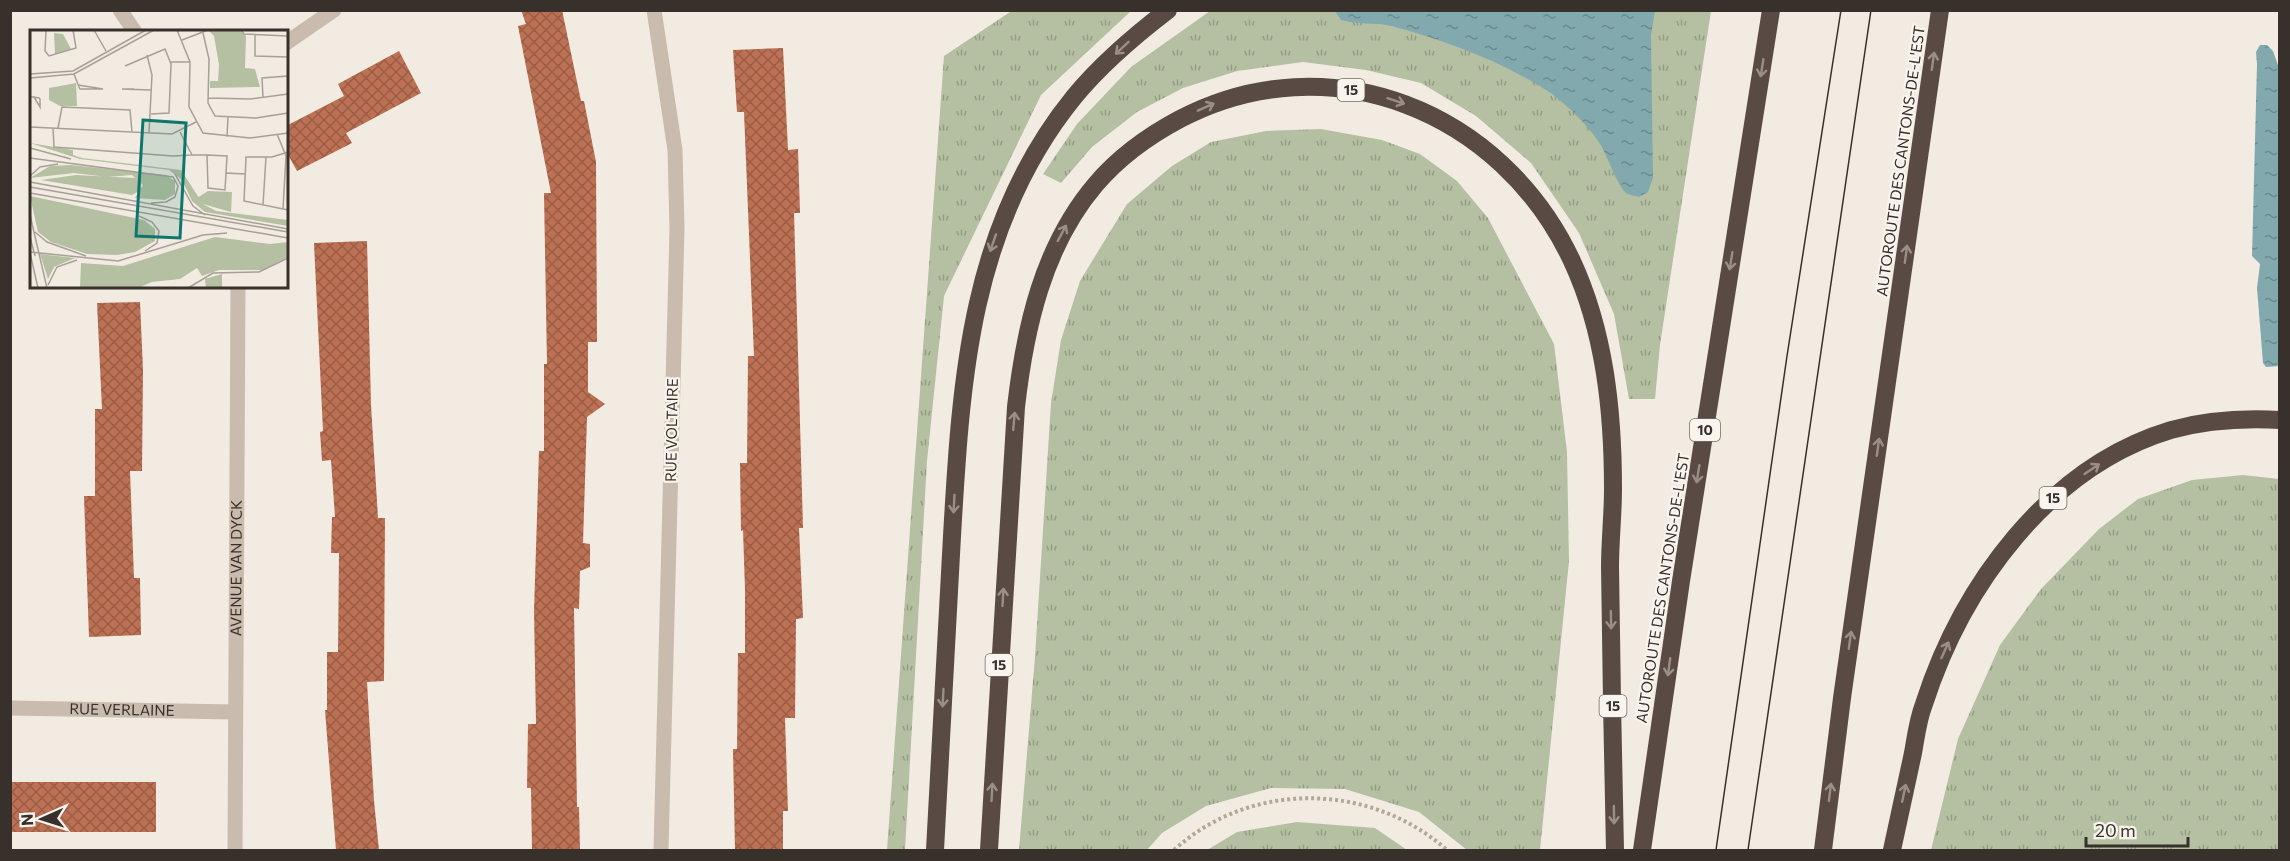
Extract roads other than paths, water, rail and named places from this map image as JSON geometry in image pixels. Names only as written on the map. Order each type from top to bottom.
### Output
[{"type":"highway","points":[[935,850],[958,436],[972,325],[985,270],[1010,199],[1053,127],[1075,96],[1109,60],[1168,10]]},
{"type":"highway","name":"AUTOROUTE DES CANTONS-DE-L'EST","points":[[1642,850],[1681,581],[1771,10]]},
{"type":"highway","name":"AUTOROUTE DES CANTONS-DE-L'EST","points":[[1823,850],[1842,698],[1940,10]]},
{"type":"highway","name":"15","points":[[989,850],[1016,407],[1026,339],[1052,253],[1079,205],[1096,183],[1129,151],[1193,112],[1236,96],[1304,86],[1350,90],[1382,97],[1437,117],[1476,142],[1515,176],[1534,199],[1560,239],[1581,281],[1592,312],[1605,369],[1612,434],[1613,493],[1610,562],[1615,850]]},
{"type":"highway","name":"15","points":[[1892,850],[1923,705],[1944,652],[1989,571],[2029,522],[2080,476],[2147,439],[2172,430],[2226,420],[2280,420]]},
{"type":"street","points":[[120,10],[134,30]]},
{"type":"street","points":[[288,42],[334,10]]},
{"type":"street","name":"RUE VOLTAIRE","points":[[654,10],[675,150],[677,229],[661,850]]},
{"type":"street","name":"AVENUE VAN DYCK","points":[[235,850],[238,288]]},
{"type":"street","name":"RUE VERLAINE","points":[[10,708],[234,712]]},
{"type":"water","points":[[1335,11],[1655,11],[1651,35],[1653,178],[1648,192],[1639,197],[1626,193],[1590,130],[1552,94],[1515,72],[1454,45],[1432,38],[1391,26],[1341,20]]},
{"type":"water","points":[[2260,45],[2267,45],[2273,51],[2280,71],[2280,366],[2266,367],[2263,363],[2257,288],[2260,264],[2252,256],[2256,52]]},
{"type":"tram line","points":[[1716,850],[1787,356],[1841,10]]},
{"type":"tram line","points":[[1748,850],[1871,10]]}]
